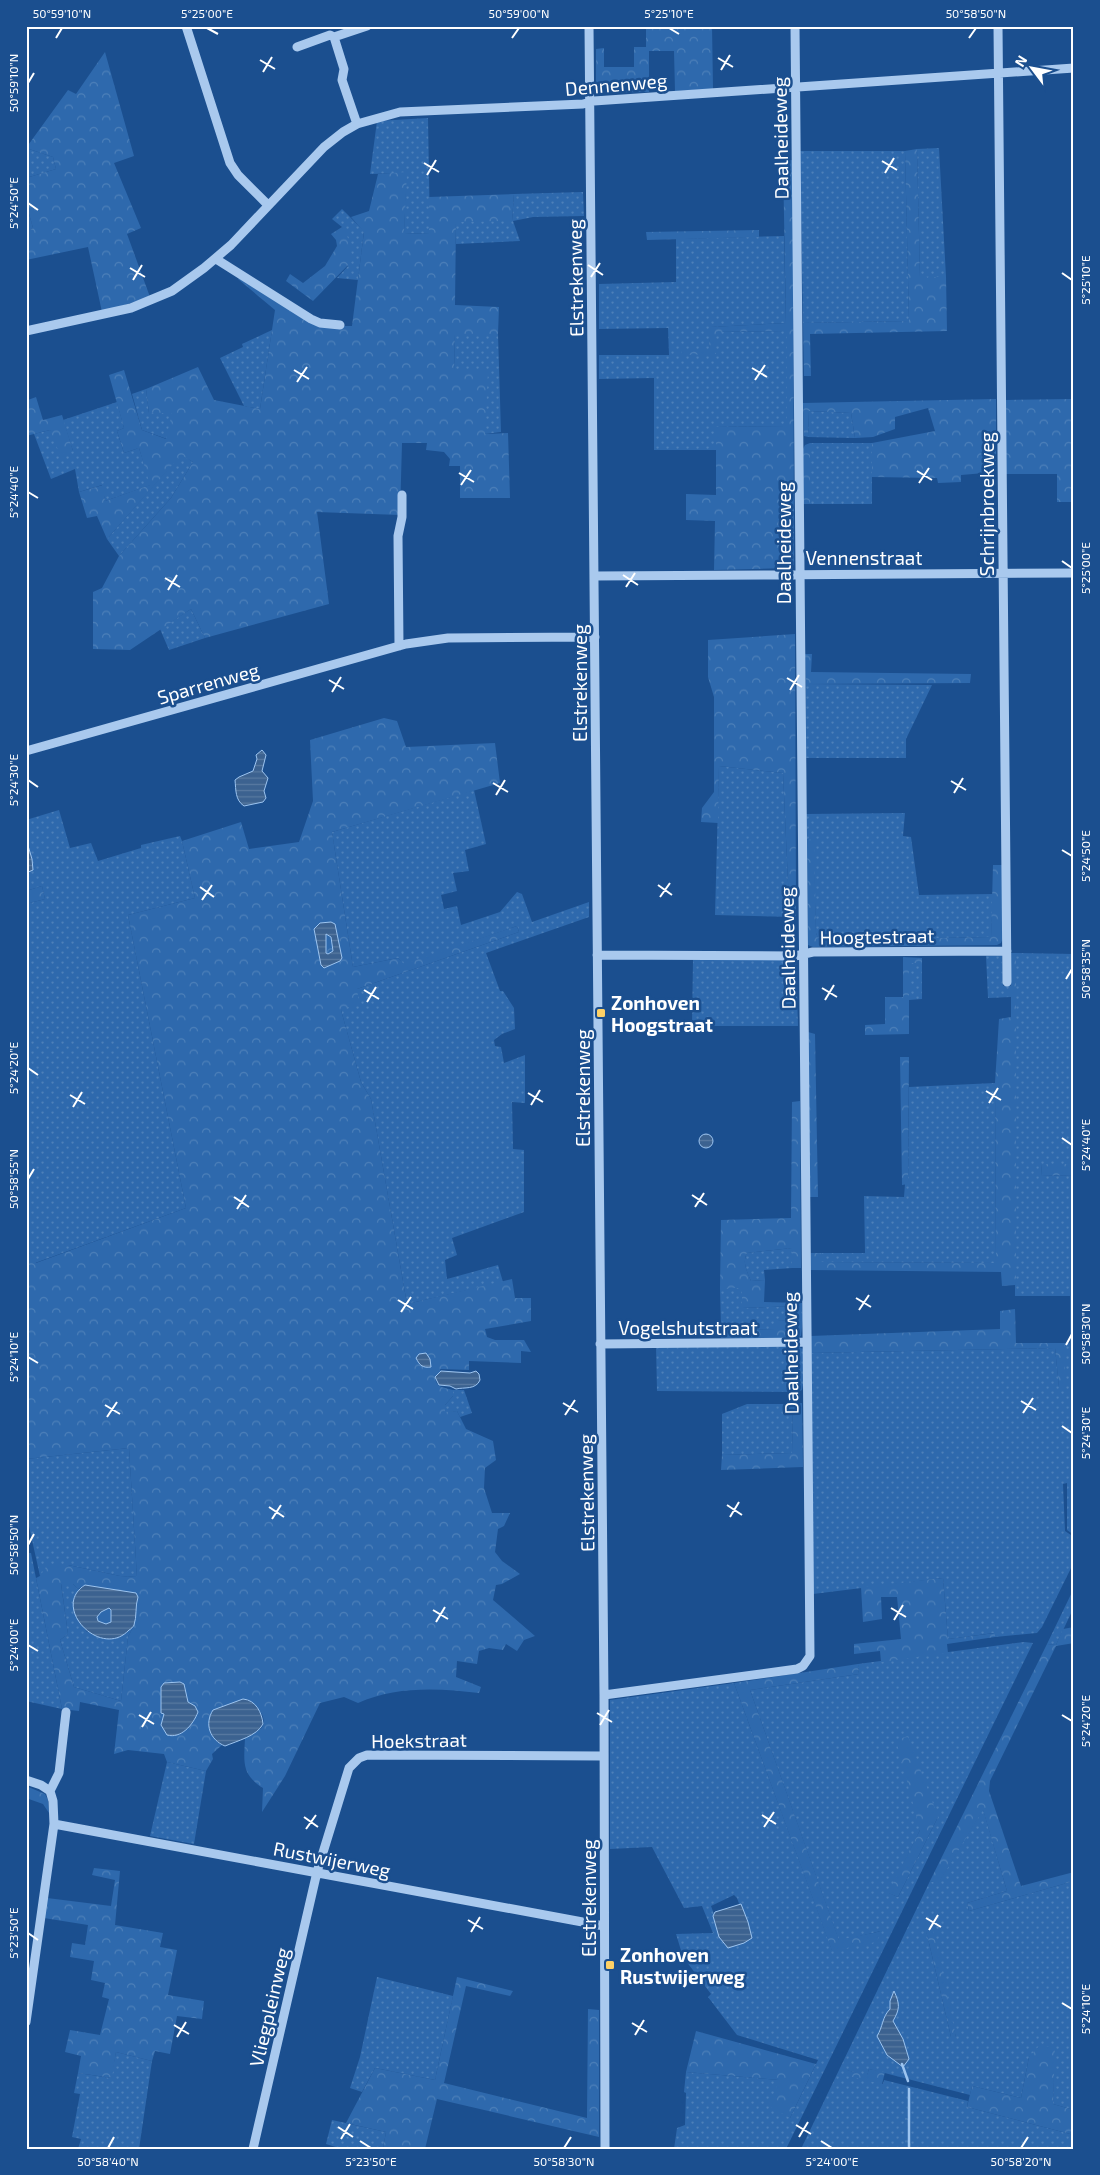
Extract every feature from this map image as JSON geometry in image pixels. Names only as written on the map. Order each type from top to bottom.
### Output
[{"type":"street","points":[[186,26],[230,163],[238,175],[268,205]]},
{"type":"street","points":[[297,47],[330,35],[334,37],[367,26]]},
{"type":"street","name":"Elstrekenweg","points":[[589,26],[604,1695],[606,2149]]},
{"type":"street","name":"Daalheideweg","points":[[604,1695],[796,1669],[807,1662],[810,1649],[795,26]]},
{"type":"street","name":"Schrijnbroekweg","points":[[998,26],[1007,982]]},
{"type":"street","points":[[334,37],[344,69],[342,80],[357,124]]},
{"type":"street","name":"Dennenweg","points":[[26,331],[131,308],[172,290],[216,259],[324,146],[357,124],[400,112],[589,103],[1074,68]]},
{"type":"street","points":[[216,259],[311,319],[320,323],[340,325]]},
{"type":"street","points":[[399,646],[398,536],[402,517],[402,495]]},
{"type":"street","name":"Vennenstraat","points":[[594,576],[800,573],[1074,573]]},
{"type":"street","name":"Sparrenweg","points":[[26,750],[399,646],[448,638],[595,637]]},
{"type":"street","name":"Hoogtestraat","points":[[597,955],[795,956],[803,953],[1007,951]]},
{"type":"street","name":"Vogelshutstraat","points":[[600,1344],[806,1342]]},
{"type":"street","points":[[50,1792],[59,1773],[66,1712]]},
{"type":"street","name":"Hoekstraat","points":[[317,1872],[349,1768],[359,1758],[367,1754],[604,1756]]},
{"type":"street","points":[[26,1780],[41,1785],[50,1792],[53,1801],[54,1824],[26,2022]]},
{"type":"street","name":"Rustwijerweg","points":[[54,1824],[604,1926]]},
{"type":"street","name":"Vliegpleinweg","points":[[253,2149],[317,1872]]},
{"type":"green space","points":[[646,26],[712,26],[713,89],[675,91],[674,51],[649,51],[649,92],[596,93],[596,49],[604,48],[604,67],[634,67],[634,47],[646,47]]},
{"type":"green space","points":[[105,52],[134,156],[114,163],[141,228],[127,234],[150,297],[102,312],[88,247],[26,260],[26,232],[33,228],[26,203],[26,178],[56,169],[53,157],[26,148],[68,90],[76,94]]},
{"type":"green space","points":[[428,118],[430,234],[404,233],[406,173],[370,174],[377,121]]},
{"type":"green space","points":[[26,148],[53,157],[56,169],[26,178]]},
{"type":"green space","points":[[939,148],[946,277],[920,277],[917,149]]},
{"type":"green space","points":[[917,149],[920,277],[946,277],[947,331],[810,334],[811,376],[804,376],[803,323],[909,321],[905,151]]},
{"type":"green space","points":[[800,151],[905,151],[909,321],[803,323]]},
{"type":"green space","points":[[793,160],[794,565],[788,568],[714,570],[715,521],[686,520],[686,494],[716,495],[716,427],[787,426],[787,331],[716,332],[716,354],[681,355],[682,349],[709,349],[710,327],[786,323],[783,161]]},
{"type":"green space","points":[[407,172],[404,233],[429,234],[429,197],[514,194],[512,221],[456,222],[455,305],[499,307],[498,334],[455,334],[454,371],[488,370],[485,434],[508,433],[510,498],[460,498],[460,466],[449,466],[450,459],[444,452],[426,450],[427,443],[402,443],[400,515],[317,512],[329,604],[205,638],[191,609],[130,650],[93,649],[93,592],[102,588],[119,556],[171,498],[193,462],[181,455],[107,539],[97,516],[87,518],[79,492],[103,485],[105,501],[150,485],[139,448],[124,453],[117,431],[124,428],[109,375],[124,370],[142,430],[166,439],[172,413],[149,413],[146,389],[198,367],[214,400],[260,409],[275,310],[238,279],[241,276],[333,326],[352,326],[364,232],[351,217],[369,211],[378,174]]},
{"type":"green space","points":[[583,192],[584,216],[533,217],[513,221],[520,241],[456,244],[456,221],[512,221],[514,194]]},
{"type":"green space","points":[[26,203],[33,228],[26,232]]},
{"type":"green space","points":[[342,209],[364,231],[358,280],[337,278],[348,266],[342,227],[332,219]]},
{"type":"green space","points":[[342,227],[348,238],[353,260],[313,301],[286,281],[290,274],[303,283],[325,266],[337,246],[336,240],[331,234]]},
{"type":"green space","points":[[759,230],[759,237],[647,240],[646,232]]},
{"type":"green space","points":[[784,236],[786,323],[711,327],[709,349],[682,349],[715,354],[715,332],[787,331],[787,426],[716,427],[717,450],[654,450],[654,378],[599,379],[599,355],[669,355],[668,328],[599,329],[599,284],[676,282],[676,239]]},
{"type":"green space","points":[[272,330],[260,409],[244,406],[220,358],[243,347],[242,344]]},
{"type":"green space","points":[[455,334],[498,334],[501,432],[485,434],[454,371]]},
{"type":"green space","points":[[146,389],[149,413],[173,413],[167,439],[142,430],[132,394]]},
{"type":"green space","points":[[26,395],[28,400],[36,397],[43,420],[62,415],[73,451],[60,455],[50,430],[26,436]]},
{"type":"green space","points":[[996,399],[996,472],[961,475],[961,482],[938,483],[937,478],[872,477],[872,443],[935,431],[928,408],[895,417],[895,429],[873,437],[855,438],[851,413],[809,411],[808,437],[804,436],[803,403]]},
{"type":"green space","points":[[1074,399],[1074,502],[1057,502],[1057,474],[1005,474],[1006,400]]},
{"type":"green space","points":[[117,402],[124,428],[117,431],[124,453],[139,448],[151,485],[105,501],[102,485],[79,492],[75,469],[51,479],[34,434],[50,430],[73,451],[63,420]]},
{"type":"green space","points":[[809,411],[851,413],[855,438],[808,437]]},
{"type":"green space","points":[[810,443],[872,443],[872,504],[810,504]]},
{"type":"green space","points":[[810,443],[810,504],[803,504],[803,449],[805,445]]},
{"type":"green space","points":[[181,454],[193,462],[171,498],[119,556],[107,539]]},
{"type":"green space","points":[[191,609],[205,638],[169,650],[160,629]]},
{"type":"green space","points":[[795,634],[796,904],[789,904],[783,773],[719,766],[718,823],[701,822],[702,808],[714,792],[714,697],[708,677],[708,640]]},
{"type":"green space","points":[[805,654],[812,654],[811,672],[971,674],[970,683],[806,684]]},
{"type":"green space","points":[[806,684],[932,685],[906,739],[906,758],[806,758]]},
{"type":"green space","points":[[384,718],[397,721],[406,747],[495,743],[500,783],[332,832],[353,967],[398,958],[404,964],[517,926],[519,932],[357,989],[359,1003],[341,1010],[361,1082],[371,1099],[407,1304],[512,1279],[515,1298],[531,1298],[531,1321],[485,1329],[487,1337],[495,1340],[524,1340],[531,1352],[521,1351],[521,1363],[469,1361],[469,1370],[440,1369],[441,1371],[435,1377],[438,1385],[453,1390],[453,1396],[445,1405],[445,1412],[457,1411],[466,1429],[493,1441],[496,1460],[485,1468],[484,1488],[492,1513],[510,1513],[504,1526],[498,1529],[495,1552],[502,1561],[520,1574],[502,1584],[496,1585],[493,1600],[535,1636],[524,1640],[517,1651],[506,1644],[503,1650],[489,1648],[479,1651],[477,1664],[457,1661],[456,1677],[481,1687],[479,1693],[433,1689],[417,1690],[372,1697],[358,1703],[344,1697],[320,1703],[285,1776],[262,1812],[263,1788],[247,1772],[244,1754],[245,1738],[262,1728],[264,1722],[262,1714],[257,1707],[247,1699],[213,1710],[211,1714],[217,1742],[222,1745],[212,1754],[213,1759],[206,1771],[167,1762],[164,1754],[128,1750],[114,1754],[119,1710],[80,1702],[79,1711],[62,1709],[36,1578],[40,1576],[48,1564],[68,1565],[120,1576],[137,1577],[129,1448],[26,1459],[26,1248],[36,1263],[186,1208],[128,915],[195,898],[182,841],[241,822],[249,849],[299,842],[313,801],[310,740]],"holes":[[[61,1584],[73,1584],[78,1589],[85,1585],[138,1597],[134,1625],[128,1637],[121,1701],[74,1687],[60,1640],[68,1634]]]},
{"type":"green space","points":[[719,766],[783,773],[789,904],[796,904],[796,917],[715,915]]},
{"type":"green space","points":[[474,790],[486,844],[465,850],[469,871],[453,873],[457,891],[441,895],[444,909],[457,906],[461,925],[500,912],[517,892],[522,894],[532,922],[589,902],[589,917],[486,953],[500,991],[503,991],[514,1008],[515,1029],[502,1034],[494,1040],[495,1046],[501,1047],[504,1063],[525,1055],[525,1103],[512,1102],[513,1149],[524,1150],[524,1212],[452,1238],[457,1255],[445,1260],[447,1279],[498,1265],[503,1282],[407,1304],[371,1099],[361,1082],[341,1010],[357,989],[519,932],[517,926],[404,965],[398,958],[353,967],[332,832]]},
{"type":"green space","points":[[59,810],[70,848],[91,843],[98,861],[141,848],[141,845],[180,836],[182,841],[195,898],[128,915],[186,1208],[35,1263],[26,1248],[26,904],[45,899],[42,886],[26,891],[26,820]]},
{"type":"green space","points":[[905,813],[903,836],[911,837],[919,895],[993,894],[991,937],[829,940],[818,938],[816,933],[813,840],[807,840],[806,814]]},
{"type":"green space","points":[[814,839],[816,933],[818,938],[829,940],[991,937],[993,865],[1002,865],[1003,938],[1001,943],[997,945],[813,947],[808,945],[807,840]]},
{"type":"green space","points":[[42,886],[45,899],[26,904],[26,891]]},
{"type":"green space","points":[[1011,953],[1016,953],[1015,1285],[1002,1286],[1001,1272],[810,1270],[810,1253],[821,1253],[821,1262],[996,1263],[995,1083],[999,1019],[1011,1017]]},
{"type":"green space","points":[[1016,953],[1074,954],[1074,1164],[1042,1164],[1041,1176],[1074,1175],[1074,1535],[1067,1530],[1067,1483],[1063,1484],[1065,1531],[1074,1537],[1074,1562],[1042,1627],[1037,1633],[995,1637],[994,1633],[948,1639],[943,1578],[813,1594],[810,1353],[1055,1348],[1059,1387],[1065,1387],[1065,1343],[1070,1343],[1070,1296],[1015,1296]]},
{"type":"green space","points":[[1002,955],[1003,986],[1011,986],[1011,997],[988,998],[986,956]]},
{"type":"green space","points":[[903,957],[922,958],[922,963],[909,963],[909,1034],[865,1035],[865,1025],[885,1024],[885,997],[903,997]]},
{"type":"green space","points":[[693,960],[796,960],[798,1026],[692,1026]]},
{"type":"green space","points":[[909,963],[922,963],[922,999],[909,1000]]},
{"type":"green space","points":[[808,1032],[815,1034],[818,1197],[809,1197]]},
{"type":"green space","points":[[900,1057],[909,1057],[908,1184],[902,1185]]},
{"type":"green space","points":[[995,1083],[996,1263],[821,1262],[821,1253],[865,1253],[864,1196],[904,1197],[905,1184],[908,1184],[909,1087]]},
{"type":"green space","points":[[800,1101],[801,1268],[792,1268],[792,1248],[747,1253],[745,1260],[751,1281],[765,1280],[764,1302],[802,1303],[802,1306],[742,1308],[742,1288],[720,1288],[721,1220],[791,1218],[792,1102]]},
{"type":"green space","points":[[1042,1164],[1074,1164],[1074,1175],[1041,1176]]},
{"type":"green space","points":[[792,1248],[792,1268],[764,1270],[765,1280],[751,1281],[745,1264],[747,1253]]},
{"type":"green space","points":[[720,1288],[742,1288],[742,1308],[802,1306],[803,1320],[777,1321],[777,1329],[721,1330]]},
{"type":"green space","points":[[1015,1309],[1016,1343],[1065,1343],[1065,1387],[1059,1388],[1055,1348],[810,1353],[810,1336],[1000,1329],[1000,1311]]},
{"type":"green space","points":[[803,1320],[801,1336],[795,1338],[721,1338],[721,1330],[776,1329],[776,1321]]},
{"type":"green space","points":[[795,1345],[803,1349],[803,1385],[802,1390],[798,1392],[657,1391],[656,1346]]},
{"type":"green space","points":[[453,1390],[464,1390],[472,1413],[460,1417],[457,1411],[444,1413],[445,1405],[453,1396]]},
{"type":"green space","points":[[802,1403],[803,1467],[721,1470],[722,1455],[792,1453],[793,1404]]},
{"type":"green space","points":[[747,1404],[793,1404],[792,1453],[722,1455],[722,1414]]},
{"type":"green space","points":[[129,1448],[137,1577],[120,1576],[68,1565],[40,1576],[26,1513],[26,1459]]},
{"type":"green space","points":[[26,1553],[31,1553],[62,1709],[26,1701]]},
{"type":"green space","points":[[943,1578],[948,1639],[995,1633],[995,1637],[947,1644],[948,1653],[881,1662],[880,1651],[854,1654],[854,1644],[901,1639],[897,1597],[881,1597],[882,1619],[863,1622],[861,1587]]},
{"type":"green space","points":[[61,1583],[73,1584],[78,1589],[81,1588],[75,1605],[77,1616],[87,1632],[125,1634],[134,1625],[128,1637],[121,1701],[74,1687],[60,1640],[68,1634]]},
{"type":"green space","points":[[1074,1588],[1074,1607],[1056,1645],[1047,1644]]},
{"type":"green space","points":[[109,1608],[111,1610],[111,1622],[106,1624],[98,1621],[97,1617],[101,1612]]},
{"type":"green space","points":[[1074,1627],[1074,1643],[1056,1646],[990,1781],[989,1791],[1021,1886],[1074,1872],[1074,1881],[969,1911],[967,1903],[1007,1891],[983,1810],[938,1884],[930,1881],[1047,1644],[1056,1645],[1063,1629]]},
{"type":"green space","points":[[1024,1642],[1033,1643],[786,2149],[674,2149],[677,2128],[685,2125],[686,2093],[684,2092],[686,2072],[779,2080],[790,2118],[818,2060],[737,2035],[708,1997],[711,1994],[683,1957],[676,1934],[713,1933],[702,1906],[684,1908],[652,1847],[610,1849],[610,1700],[734,1683],[832,1950],[881,1931],[839,1941],[750,1690],[859,1674],[858,1664]],"holes":[[[938,1817],[898,1897],[889,1893],[920,1830]],[[734,1895],[737,1898],[750,1935],[724,1942],[711,1906]]]},
{"type":"green space","points":[[858,1664],[859,1674],[750,1690],[839,1940],[882,1931],[876,1942],[832,1951],[734,1683]]},
{"type":"green space","points":[[908,1736],[938,1817],[898,1897],[888,1893],[920,1830],[896,1740]]},
{"type":"green space","points":[[167,1762],[206,1771],[194,1844],[150,1836]]},
{"type":"green space","points":[[26,1786],[45,1794],[48,1800],[49,1813],[43,1804],[26,1798]]},
{"type":"green space","points":[[983,1809],[1007,1891],[967,1903],[969,1911],[1074,1881],[1074,2110],[1053,2104],[1054,2047],[1029,2057],[1021,2098],[972,2086],[970,2095],[869,2069],[867,2076],[846,2070],[883,2084],[884,2080],[968,2101],[967,2107],[1074,2135],[1074,2149],[911,2149],[910,2116],[905,2117],[905,2149],[801,2149],[930,1881],[938,1883]],"holes":[[[926,1930],[956,2037],[951,2037]]]},
{"type":"green space","points":[[94,1868],[120,1871],[115,1925],[163,1933],[160,1947],[177,1950],[168,1995],[204,2001],[202,2019],[177,2016],[170,2054],[155,2051],[152,2061],[116,2052],[112,2078],[78,2073],[81,2056],[65,2052],[70,2030],[100,2035],[109,1999],[102,1997],[105,1983],[91,1980],[94,1961],[70,1957],[72,1943],[85,1945],[88,1925],[44,1918],[47,1898],[111,1906],[115,1880],[92,1875]]},
{"type":"green space","points":[[922,1915],[931,1920],[956,2037],[951,2037],[926,1930],[918,1925]]},
{"type":"green space","points":[[377,1977],[453,1996],[435,2080],[375,2068],[362,2092],[350,2088],[360,2057]]},
{"type":"green space","points":[[457,1977],[513,1991],[510,1996],[466,1986],[444,2083],[587,2118],[588,2009],[599,2010],[599,2137],[437,2099],[425,2149],[383,2149],[386,2132],[346,2123],[375,2068],[435,2080]]},
{"type":"green space","points":[[696,2031],[816,2064],[790,2118],[769,2106],[779,2080],[686,2072]]},
{"type":"green space","points":[[1039,2046],[1055,2047],[1053,2104],[1074,2110],[1074,2135],[967,2107],[972,2086],[1021,2098],[1029,2057]]},
{"type":"green space","points":[[116,2052],[152,2061],[139,2149],[78,2149],[81,2139],[72,2137],[80,2094],[74,2093],[78,2073],[111,2078]]},
{"type":"green space","points":[[869,2069],[885,2072],[882,2084],[844,2075],[846,2070],[867,2075]]},
{"type":"green space","points":[[910,2115],[911,2149],[905,2149],[905,2117]]},
{"type":"green space","points":[[332,2120],[386,2132],[383,2149],[342,2149],[326,2144]]},
{"type":"shaded area","points":[[262,750],[266,755],[262,771],[268,778],[264,791],[266,798],[263,802],[244,806],[237,798],[235,780],[253,771],[257,759],[256,755]]},
{"type":"shaded area","points":[[26,839],[33,870],[26,873]]},
{"type":"shaded area","points":[[331,922],[335,924],[342,958],[340,961],[324,968],[321,965],[314,929],[320,923]],"holes":[[[326,934],[331,937],[333,951],[328,954],[326,953]]]},
{"type":"shaded area","points":[[703,1134],[709,1134],[713,1141],[709,1148],[703,1148],[699,1144],[699,1138]]},
{"type":"shaded area","points":[[426,1353],[430,1359],[431,1367],[422,1366],[416,1358],[419,1354]]},
{"type":"shaded area","points":[[441,1371],[470,1373],[476,1371],[479,1374],[480,1380],[473,1387],[456,1389],[450,1386],[439,1385],[435,1377]]},
{"type":"shaded area","points":[[85,1585],[136,1593],[138,1597],[134,1626],[118,1638],[105,1639],[94,1635],[83,1627],[76,1617],[73,1606],[76,1594]],"holes":[[[109,1608],[111,1610],[111,1622],[106,1624],[98,1621],[97,1617],[101,1612]]]},
{"type":"shaded area","points":[[180,1682],[184,1684],[188,1702],[195,1706],[198,1712],[186,1730],[172,1736],[167,1735],[161,1725],[164,1714],[161,1713],[161,1687],[164,1683]]},
{"type":"shaded area","points":[[243,1699],[255,1704],[263,1724],[252,1735],[225,1746],[212,1736],[209,1726],[210,1715],[213,1710]]},
{"type":"shaded area","points":[[741,1904],[752,1938],[744,1943],[728,1948],[719,1937],[713,1916],[715,1912]]},
{"type":"shaded area","points":[[894,1991],[898,2006],[893,2021],[903,2039],[909,2059],[903,2067],[887,2055],[877,2036],[885,2015],[890,2009],[890,2001]]},
{"type":"waterway","points":[[902,2064],[908,2081]]},
{"type":"waterway","points":[[909,2089],[909,2149]]},
{"type":"place","name":"Zonhoven Hoogstraat","points":[[601,1013]]},
{"type":"place","name":"Zonhoven Rustwijerweg","points":[[610,1965]]}]
